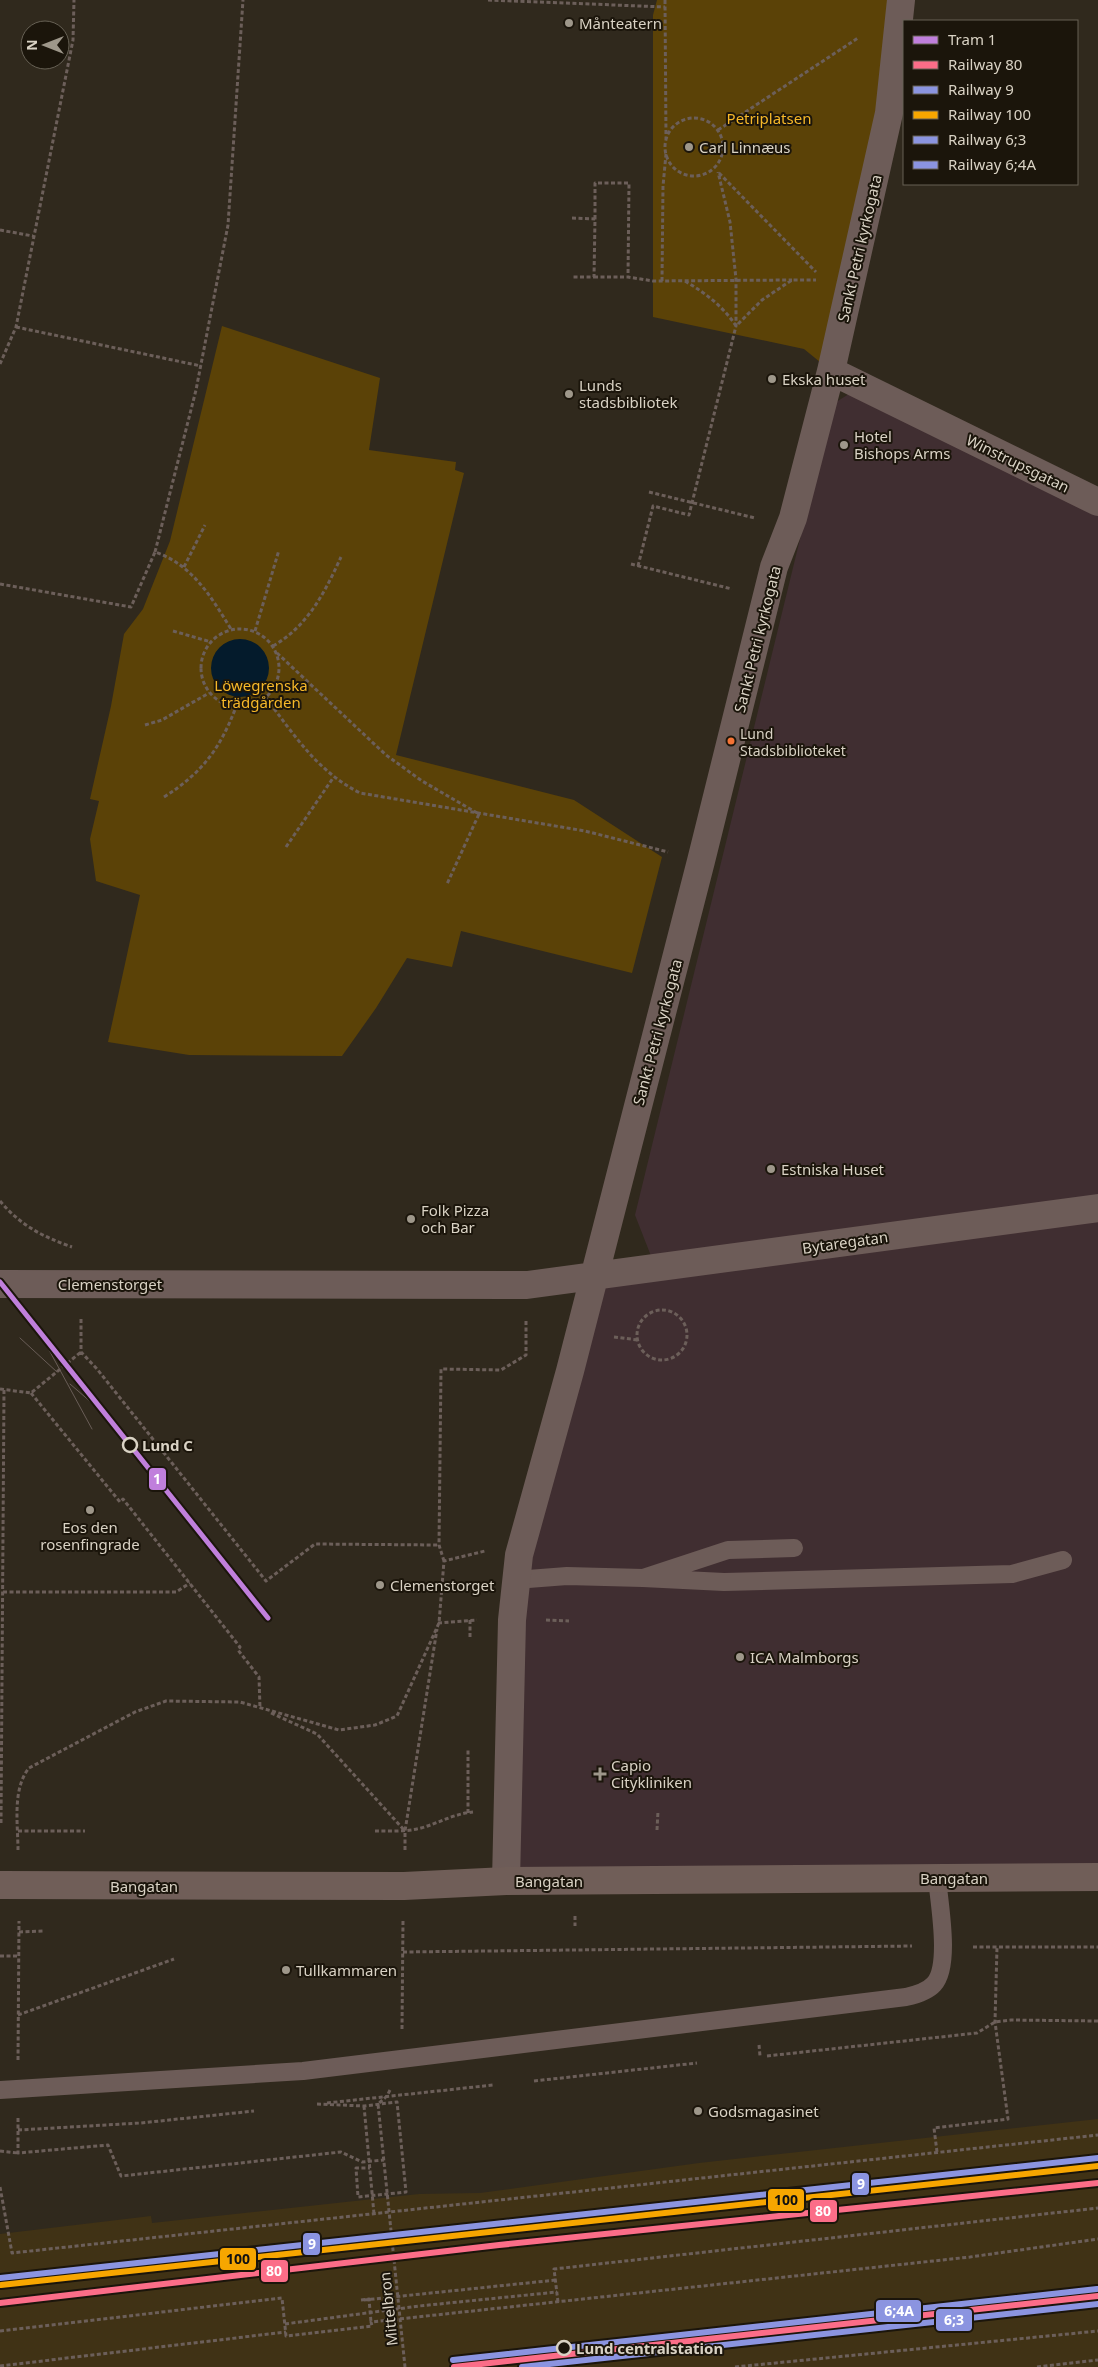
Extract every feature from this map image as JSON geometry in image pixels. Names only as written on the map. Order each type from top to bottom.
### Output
[{"type":"street","name":"Sankt Petri kyrkogata","points":[[593,1276],[701,861],[774,567],[793,518],[831,372],[889,113],[896,71],[901,0]]},
{"type":"street","name":"Winstrupsgatan","points":[[831,372],[1098,502]]},
{"type":"street","name":"Bytaregatan","points":[[593,1276],[1098,1208]]},
{"type":"street","name":"Clemenstorget","points":[[0,1284],[527,1286],[593,1276]]},
{"type":"street","points":[[506,1881],[512,1620],[517,1568],[570,1371],[593,1276]]},
{"type":"street","name":"Bangatan","points":[[9,1886],[404,1886],[506,1881],[1098,1877]]},
{"type":"lane","points":[[643,1578],[728,1550],[794,1548]]},
{"type":"lane","points":[[517,1568],[567,1576],[724,1582],[1012,1574],[1063,1560]]},
{"type":"lane","points":[[0,2090],[257,2074],[634,2032],[906,1998],[920,1993],[934,1984],[942,1967],[943,1947],[937,1878]]},
{"type":"path","points":[[0,364],[16,326],[73,40],[74,0]]},
{"type":"path","points":[[0,584],[131,607],[156,552],[201,366],[228,225],[243,0]]},
{"type":"path","points":[[488,0],[665,7]]},
{"type":"path","points":[[662,281],[663,177],[666,153],[665,0]]},
{"type":"path","points":[[718,130],[858,38]]},
{"type":"path","points":[[666,142],[674,127],[688,120],[704,120],[718,130],[723,149],[715,168],[705,174],[689,176],[674,168],[666,153]]},
{"type":"path","points":[[572,277],[628,277],[662,281],[820,278],[715,168]]},
{"type":"path","points":[[638,566],[653,506],[689,515],[736,326],[736,279],[730,222],[718,172]]},
{"type":"path","points":[[594,277],[595,183],[629,183],[628,277]]},
{"type":"path","points":[[572,218],[595,219]]},
{"type":"path","points":[[0,230],[33,236]]},
{"type":"path","points":[[736,326],[762,300],[792,280]]},
{"type":"path","points":[[685,281],[705,293],[728,314],[736,326]]},
{"type":"path","points":[[16,326],[201,366]]},
{"type":"path","points":[[649,492],[756,518]]},
{"type":"path","points":[[184,567],[205,525]]},
{"type":"path","points":[[254,631],[280,550]]},
{"type":"path","points":[[156,552],[168,556],[184,567],[202,585],[231,630]]},
{"type":"path","points":[[273,646],[286,639],[318,603],[342,557]]},
{"type":"path","points":[[631,564],[739,591]]},
{"type":"path","points":[[277,653],[280,669],[278,677],[266,698],[252,706],[236,708],[222,703],[209,693],[202,679],[201,663],[211,642],[223,632],[231,630],[254,631],[268,640],[277,653],[386,755],[422,781],[479,814]]},
{"type":"path","points":[[173,631],[211,642]]},
{"type":"path","points":[[145,725],[162,720],[209,693]]},
{"type":"path","points":[[266,698],[308,754],[333,778],[360,793],[585,831],[672,854]]},
{"type":"path","points":[[164,797],[186,783],[203,767],[219,747],[236,708]]},
{"type":"path","points":[[286,847],[333,778]]},
{"type":"path","points":[[447,884],[479,814]]},
{"type":"path","points":[[0,1202],[34,1232],[73,1247]]},
{"type":"path","points":[[81,1310],[81,1352],[97,1369],[266,1581],[314,1544],[439,1545]]},
{"type":"path","points":[[659,1310],[675,1313],[685,1325],[687,1333],[682,1349],[670,1358],[653,1358],[641,1347],[638,1340],[637,1331],[645,1317],[659,1310]]},
{"type":"path","points":[[405,1856],[405,1831],[438,1623],[444,1561],[439,1545],[440,1369],[500,1370],[526,1355],[526,1311]]},
{"type":"path","points":[[614,1336],[638,1340]]},
{"type":"path","points":[[32,1393],[81,1352]]},
{"type":"path","points":[[1,1823],[2,1389],[32,1393],[120,1502],[123,1499],[240,1647],[238,1650],[259,1677],[259,1708]]},
{"type":"path","points":[[444,1561],[494,1548],[517,1568]]},
{"type":"path","points":[[2,1592],[176,1592],[190,1583]]},
{"type":"path","points":[[470,1620],[470,1638]]},
{"type":"path","points":[[438,1623],[480,1620]]},
{"type":"path","points":[[546,1620],[569,1621]]},
{"type":"path","points":[[18,2153],[19,1932],[9,1886],[18,1831],[23,1775],[34,1764],[135,1712],[166,1701],[240,1702],[340,1730],[374,1725],[397,1716],[438,1623]]},
{"type":"path","points":[[259,1708],[317,1734],[405,1831]]},
{"type":"path","points":[[468,1750],[468,1812]]},
{"type":"path","points":[[657,1830],[658,1811]]},
{"type":"path","points":[[374,1831],[405,1831],[422,1828],[453,1815],[473,1812]]},
{"type":"path","points":[[18,1831],[85,1831]]},
{"type":"path","points":[[402,2058],[404,1913]]},
{"type":"path","points":[[19,1932],[45,1931]]},
{"type":"path","points":[[937,2152],[934,2128],[1008,2119],[995,2022],[997,1947]]},
{"type":"path","points":[[403,1952],[1098,1947]]},
{"type":"path","points":[[0,1956],[19,1956]]},
{"type":"path","points":[[18,2015],[174,1959]]},
{"type":"path","points":[[767,2056],[977,2033],[995,2022],[1098,2021]]},
{"type":"path","points":[[534,2081],[697,2063]]},
{"type":"path","points":[[370,2168],[356,2168],[358,2197],[406,2192],[397,2102],[364,2106],[317,2104],[493,2085]]},
{"type":"path","points":[[378,2104],[387,2096]]},
{"type":"path","name":"Mittelbron","points":[[378,2104],[405,2367]]},
{"type":"path","points":[[364,2106],[374,2214]]},
{"type":"path","points":[[18,2130],[141,2123],[254,2111]]},
{"type":"path","points":[[0,2188],[12,2253],[1098,2135]]},
{"type":"path","points":[[0,2151],[18,2153],[108,2145],[121,2176],[341,2152],[362,2162],[384,2160]]},
{"type":"path","points":[[558,2302],[554,2269],[1098,2208]]},
{"type":"path","points":[[371,2322],[970,2257],[1098,2238]]},
{"type":"path","points":[[0,2331],[282,2298],[286,2336],[372,2326],[371,2322],[369,2299],[363,2300],[398,2297],[418,2295],[556,2280]]},
{"type":"path","points":[[285,2324],[419,2306],[557,2292]]},
{"type":"path","points":[[735,2367],[1098,2331]]},
{"type":"path","points":[[0,2366],[286,2332]]},
{"type":"path","points":[[1037,2367],[1098,2360]]},
{"type":"shaded area","points":[[852,392],[1098,505],[1098,1199],[651,1256],[635,1215],[833,404]]},
{"type":"shaded area","points":[[1098,1208],[1098,1877],[506,1881],[512,1637],[593,1276]]},
{"type":"shaded area","points":[[1098,2119],[1098,2367],[0,2367],[0,2234],[151,2216],[152,2223],[419,2194],[480,2193],[699,2163]]},
{"type":"green space","name":"Petriplatsen","points":[[657,0],[901,0],[831,371],[804,349],[653,317],[653,15]]},
{"type":"green space","name":"Löwegrenska trädgården","points":[[222,326],[380,378],[369,450],[456,462],[455,470],[464,473],[396,755],[574,800],[662,857],[632,973],[461,931],[452,967],[407,958],[376,1008],[342,1056],[189,1055],[108,1042],[140,895],[96,881],[90,839],[99,801],[90,799],[111,706],[124,634],[143,609],[170,541]]},
{"type":"water","points":[[234,639],[246,639],[261,647],[269,662],[269,674],[261,689],[246,697],[234,697],[219,689],[211,674],[211,662],[219,647]]},
{"type":"tram line","name":"1","points":[[0,1282],[268,1618]]},
{"type":"tram line","points":[[36,1326],[92,1429]]},
{"type":"tram line","points":[[20,1338],[57,1372]]},
{"type":"tram line","points":[[70,1384],[107,1416]]},
{"type":"rail line","name":"9","points":[[0,2278],[1098,2158]]},
{"type":"rail line","name":"100","points":[[1,2285],[1098,2166]]},
{"type":"rail line","name":"80","points":[[0,2303],[499,2245],[1098,2183]]},
{"type":"rail line","name":"6;4A","points":[[453,2360],[1097,2289]]},
{"type":"rail line","name":"80","points":[[454,2367],[1098,2296]]},
{"type":"rail line","name":"6;3","points":[[522,2367],[1098,2304]]},
{"type":"place","name":"Månteatern","points":[[569,23]]},
{"type":"place","name":"Carl Linnæus","points":[[689,147]]},
{"type":"place","name":"Ekska huset","points":[[772,379]]},
{"type":"place","name":"Lunds stadsbibliotek","points":[[569,394]]},
{"type":"place","name":"Hotel Bishops Arms","points":[[844,445]]},
{"type":"place","name":"Lund Stadsbiblioteket","points":[[731,741]]},
{"type":"place","name":"Estniska Huset","points":[[771,1169]]},
{"type":"place","name":"Folk Pizza och Bar","points":[[411,1219]]},
{"type":"place","name":"Lund C","points":[[130,1445]]},
{"type":"place","name":"Eos den rosenfingrade","points":[[90,1510]]},
{"type":"place","name":"Clemenstorget","points":[[380,1585]]},
{"type":"place","name":"ICA Malmborgs","points":[[740,1657]]},
{"type":"place","name":"Capio Citykliniken","points":[[600,1774]]},
{"type":"place","name":"Tullkammaren","points":[[286,1970]]},
{"type":"place","name":"Godsmagasinet","points":[[698,2111]]},
{"type":"place","name":"Lund centralstation","points":[[564,2348]]}]
